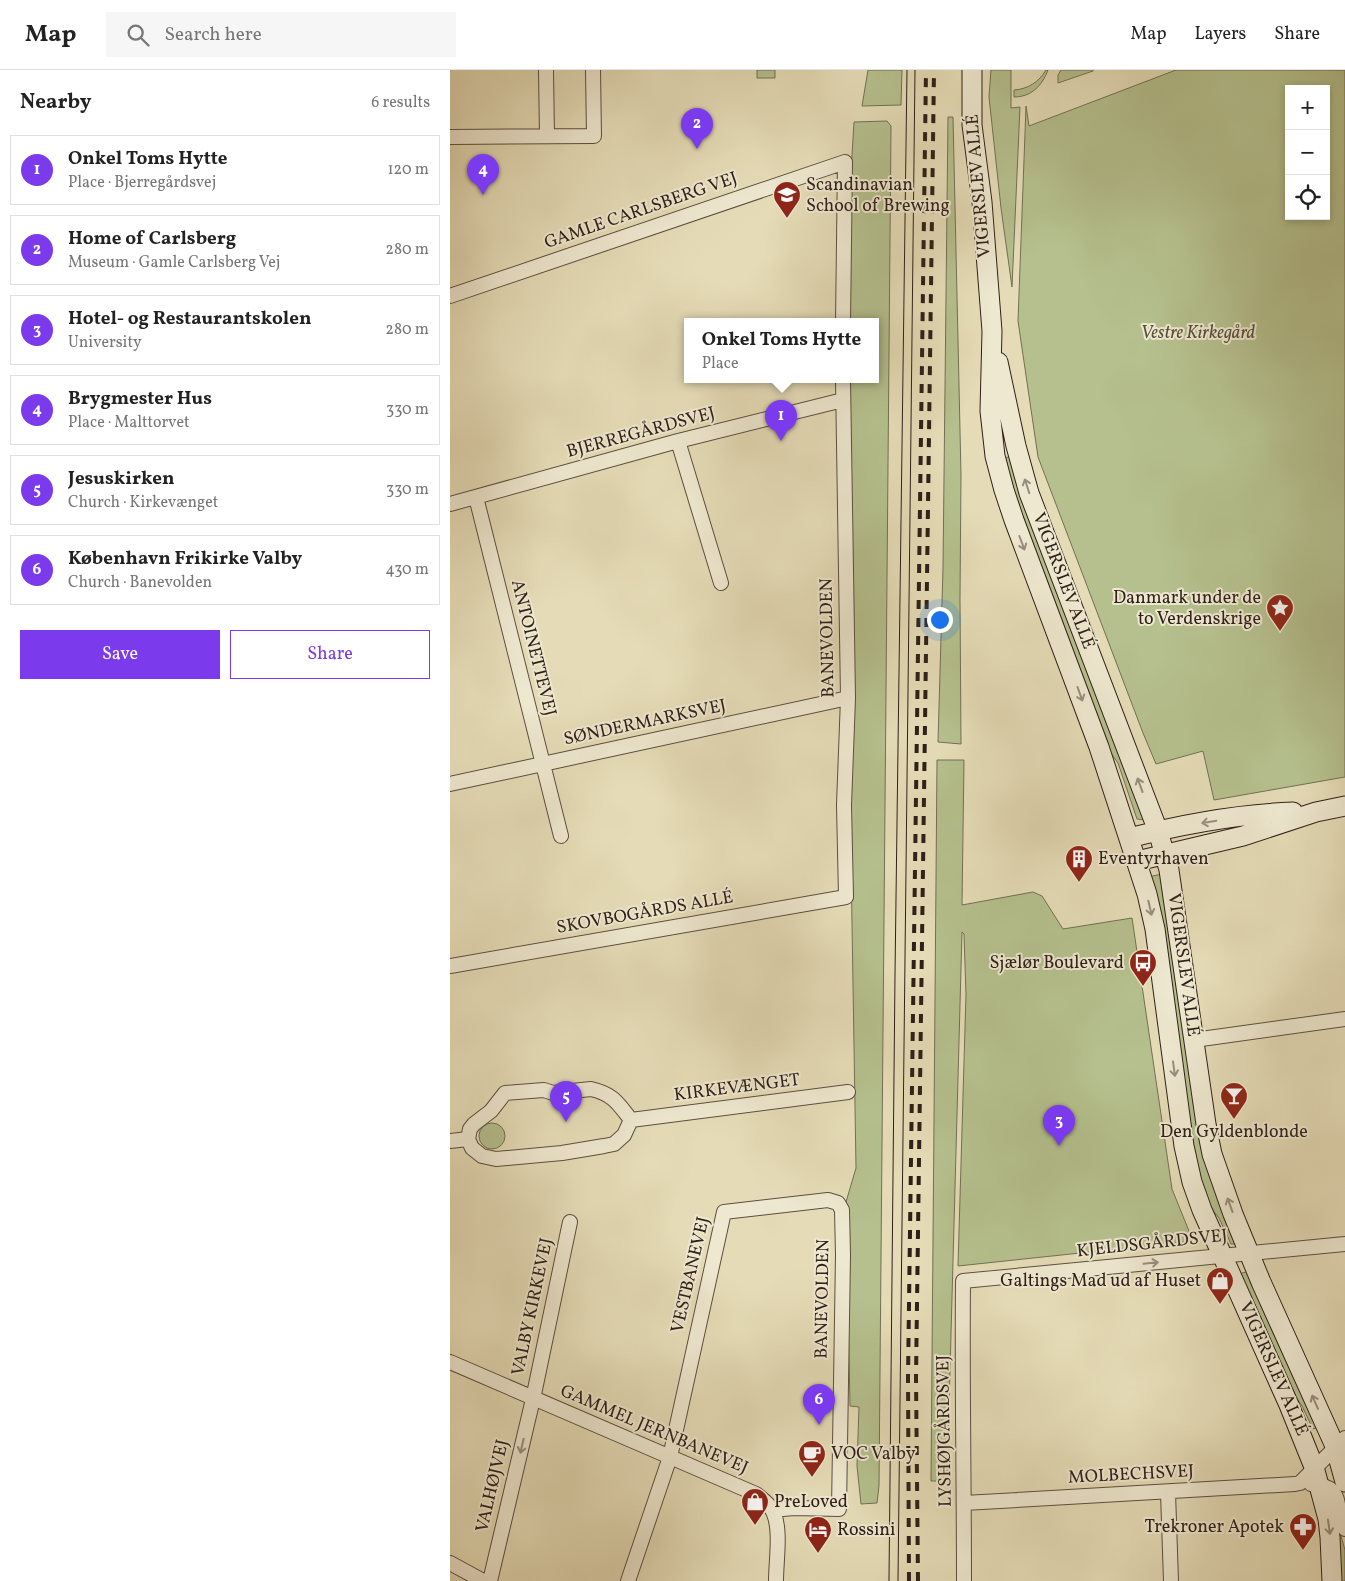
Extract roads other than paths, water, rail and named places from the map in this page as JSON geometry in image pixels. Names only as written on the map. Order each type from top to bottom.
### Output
[{"type":"street","points":[[546,70],[547,136]]},
{"type":"street","points":[[450,137],[594,136],[593,70]]},
{"type":"street","name":"VIGERSLEV ALLÉ","points":[[972,70],[972,125],[982,202],[992,331],[991,430],[1004,490],[1081,696],[1147,894],[1155,929],[1187,1162],[1197,1197],[1292,1412],[1317,1476],[1329,1528],[1332,1581]]},
{"type":"street","name":"GAMLE CARLSBERG VEJ","points":[[450,296],[845,162],[844,318]]},
{"type":"street","name":"VIGERSLEV ALLÉ","points":[[992,331],[1016,446],[1029,493],[1158,831],[1165,854],[1173,894],[1212,1154],[1249,1253],[1340,1442],[1345,1482]]},
{"type":"street","name":"BANEVOLDEN","points":[[843,383],[848,698],[844,805],[846,897]]},
{"type":"street","name":"BJERREGÅRDSVEJ","points":[[450,504],[678,442],[843,400]]},
{"type":"street","points":[[678,442],[721,583]]},
{"type":"street","name":"ANTOINETTEVEJ","points":[[476,497],[561,836]]},
{"type":"street","name":"SØNDERMARKSVEJ","points":[[450,784],[848,698]]},
{"type":"street","points":[[1137,862],[1242,836],[1316,812],[1345,806]]},
{"type":"street","points":[[1129,838],[1158,831],[1257,814],[1316,812]]},
{"type":"street","name":"SKOVBOGÅRDS ALLÉ","points":[[450,966],[846,897]]},
{"type":"street","points":[[1194,1040],[1345,1019]]},
{"type":"street","points":[[591,1089],[605,1092],[616,1100],[631,1120],[624,1135],[614,1144],[562,1153],[488,1158],[476,1152],[468,1139],[470,1129],[474,1124],[491,1111],[505,1093],[544,1090],[553,1093],[591,1089]]},
{"type":"street","name":"KIRKEVÆNGET","points":[[631,1120],[848,1092]]},
{"type":"street","points":[[450,1141],[468,1139]]},
{"type":"street","name":"VESTBANEVEJ","points":[[670,1457],[724,1212],[828,1200],[838,1203]]},
{"type":"street","name":"BANEVOLDEN","points":[[772,1510],[794,1508],[839,1509],[843,1255],[842,1210],[838,1203]]},
{"type":"street","name":"VALBY KIRKEVEJ","points":[[533,1399],[570,1222]]},
{"type":"street","name":"KJELDSGÅRDSVEJ","points":[[963,1281],[1345,1244]]},
{"type":"street","name":"LYSHØJGÅRDSVEJ","points":[[963,1281],[964,1581]]},
{"type":"street","name":"GAMMEL JERNBANEVEJ","points":[[450,1362],[756,1494],[772,1510]]},
{"type":"street","name":"VALHØJVEJ","points":[[490,1581],[533,1399]]},
{"type":"street","name":"MOLBECHSVEJ","points":[[964,1503],[1300,1483],[1317,1476],[1340,1442]]},
{"type":"street","points":[[628,1581],[670,1457]]},
{"type":"street","points":[[1317,1476],[1338,1492],[1342,1523],[1345,1529]]},
{"type":"street","points":[[1168,1492],[1171,1581]]},
{"type":"street","points":[[772,1510],[777,1530],[776,1581]]},
{"type":"street","points":[[450,1564],[483,1581]]},
{"type":"tram line","points":[[889,1581],[907,70]]},
{"type":"tram line","points":[[898,1581],[915,70]]},
{"type":"railway","points":[[909,1581],[908,1377],[926,70]]},
{"type":"railway","points":[[918,1581],[916,1377],[934,70]]},
{"type":"place","name":"Home of Carlsberg","points":[[697,149]]},
{"type":"place","name":"Brygmester Hus","points":[[483,195]]},
{"type":"place","name":"Scandinavian School of Brewing","points":[[787,219]]},
{"type":"place","name":"Onkel Toms Hytte","points":[[781,441]]},
{"type":"place","name":"Danmark under de to Verdenskrige","points":[[1280,632]]},
{"type":"place","name":"Eventyrhaven","points":[[1079,883]]},
{"type":"place","name":"Sjælør Boulevard","points":[[1143,987]]},
{"type":"place","name":"Den Gyldenblonde","points":[[1234,1120]]},
{"type":"place","name":"Jesuskirken","points":[[566,1122]]},
{"type":"place","name":"Hotel- og Restaurantskolen","points":[[1059,1146]]},
{"type":"place","name":"Galtings Mad ud af Huset","points":[[1220,1305]]},
{"type":"place","name":"København Frikirke Valby","points":[[819,1425]]},
{"type":"place","name":"VOC Valby","points":[[812,1478]]},
{"type":"place","name":"PreLoved","points":[[755,1526]]},
{"type":"place","name":"Trekroner Apotek","points":[[1303,1551]]},
{"type":"place","name":"Rossini","points":[[818,1554]]},
{"type":"park label","name":"Vestre Kirkegård","points":[[1198,333]]}]
